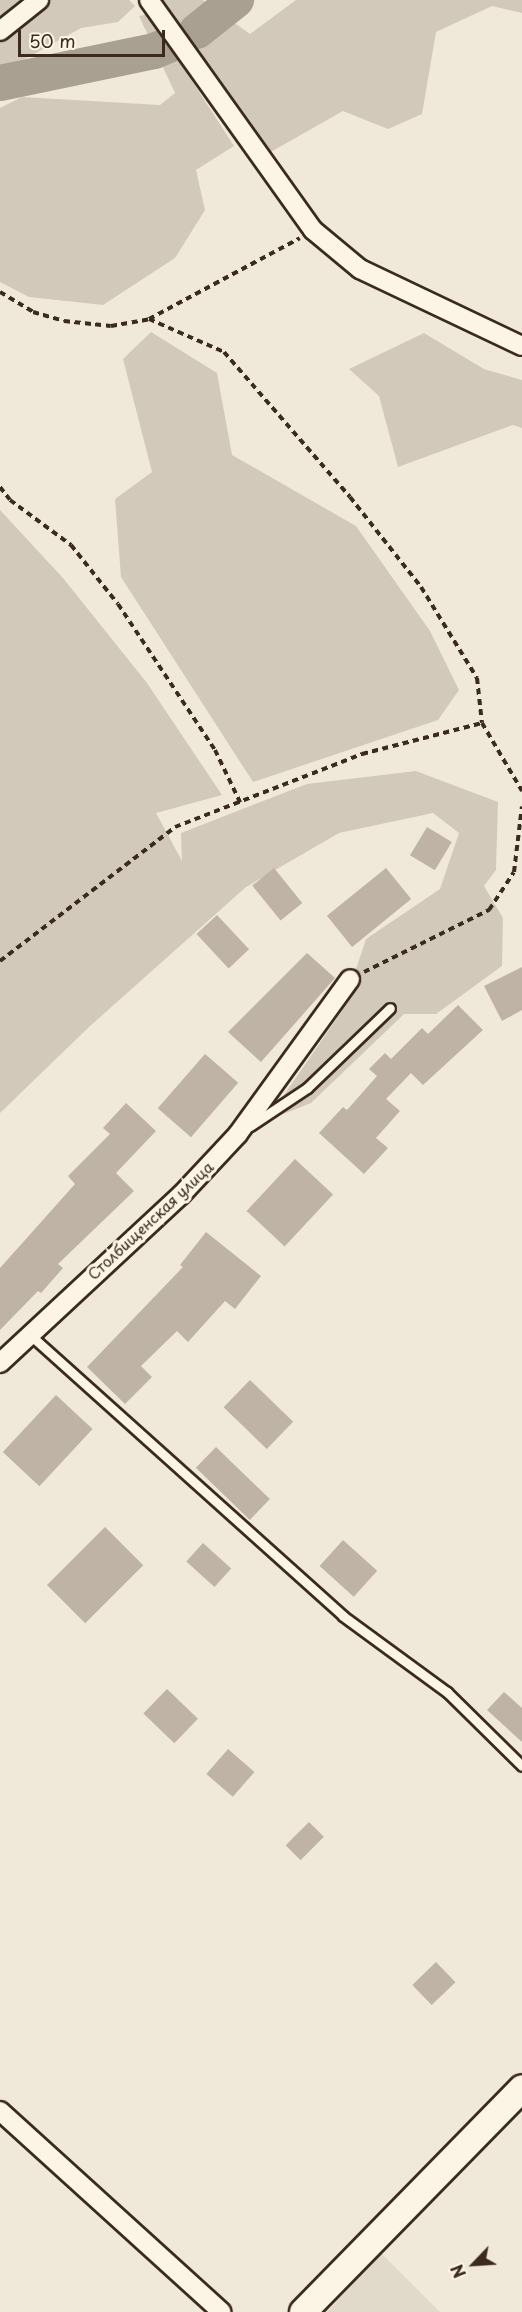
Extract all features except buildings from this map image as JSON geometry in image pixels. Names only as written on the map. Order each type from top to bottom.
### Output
[{"type":"street","points":[[0,31],[39,0]]},
{"type":"street","points":[[149,0],[313,231],[360,270],[522,346]]},
{"type":"street","name":"Столбищенская улица","points":[[0,1363],[28,1333],[181,1195],[238,1134],[350,979]]},
{"type":"street","points":[[303,2312],[522,2088]]},
{"type":"street","points":[[0,2111],[222,2312]]},
{"type":"lane","points":[[238,1134],[307,1088],[390,1008]]},
{"type":"lane","points":[[28,1333],[343,1616],[447,1692],[522,1766]]},
{"type":"path","points":[[0,292],[33,312],[64,321],[111,326],[149,319],[313,231]]},
{"type":"path","points":[[149,319],[224,352],[350,497],[421,587],[477,678],[482,723],[522,791]]},
{"type":"path","points":[[0,487],[10,500],[71,545],[118,604],[215,750],[240,802]]},
{"type":"path","points":[[0,962],[175,827],[362,754],[482,723]]},
{"type":"path","points":[[350,979],[489,910],[514,872],[522,806]]},
{"type":"shaded area","points":[[0,0],[129,0],[135,6],[118,22],[81,28],[0,73]]},
{"type":"shaded area","points":[[163,0],[203,0],[250,34],[296,0],[522,0],[522,13],[492,6],[436,32],[422,114],[388,129],[343,111],[269,153]]},
{"type":"shaded area","points":[[149,14],[234,146],[196,170],[205,210],[175,258],[103,305],[29,297],[0,282],[0,108],[22,97],[160,105],[175,93],[139,16]]},
{"type":"shaded area","points":[[151,332],[217,373],[232,455],[356,526],[430,631],[459,690],[438,720],[253,782],[121,577],[115,499],[152,472],[123,359]]},
{"type":"shaded area","points":[[424,333],[484,369],[522,380],[522,428],[513,425],[398,467],[379,396],[349,369]]},
{"type":"shaded area","points":[[0,510],[63,578],[147,683],[222,795],[156,813],[182,861],[181,833],[307,784],[416,771],[498,802],[496,870],[484,886],[503,918],[502,966],[436,1014],[404,1014],[311,1103],[266,1121],[342,1011],[366,939],[440,889],[459,833],[433,813],[339,833],[246,887],[89,1027],[0,1113]]},
{"type":"shaded area","points":[[381,2253],[440,2312],[327,2312]]},
{"type":"waterway","points":[[197,31],[236,0]]},
{"type":"waterway","points":[[0,83],[154,51],[174,43]]}]
